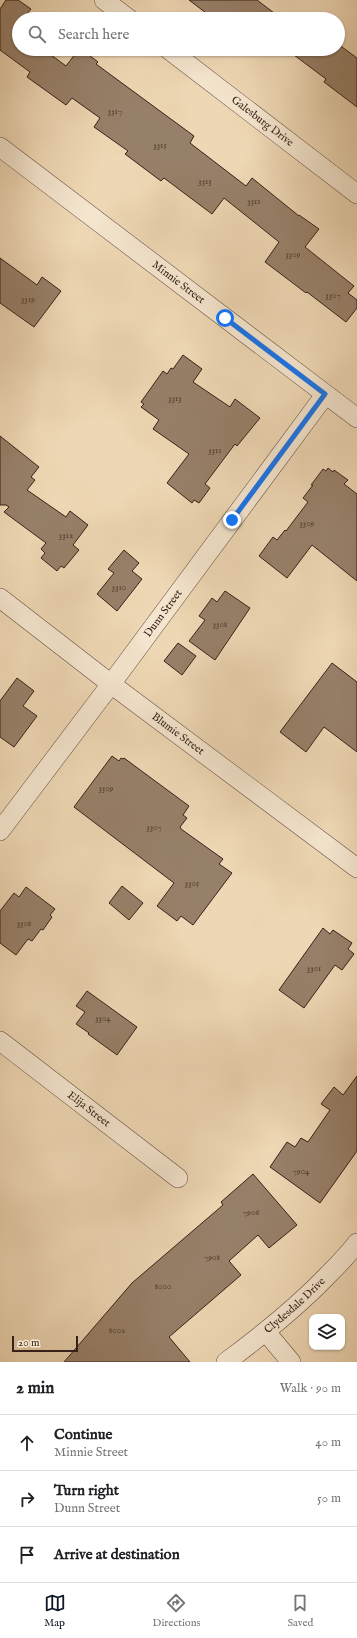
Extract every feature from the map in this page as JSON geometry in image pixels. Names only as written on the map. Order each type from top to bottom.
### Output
[{"type":"street","points":[[104,0],[120,12]]},
{"type":"street","name":"Galesburg Drive","points":[[177,56],[357,194]]},
{"type":"street","name":"Minnie Street","points":[[0,147],[357,418]]},
{"type":"street","name":"Dunn Street","points":[[0,831],[111,684],[325,394]]},
{"type":"street","name":"Blumie Street","points":[[0,598],[111,684],[357,868]]},
{"type":"street","name":"Elija Street","points":[[0,1041],[178,1178]]},
{"type":"street","name":"Clydesdale Drive","points":[[226,1362],[266,1332],[314,1290],[350,1253],[357,1243]]},
{"type":"street","points":[[266,1332],[292,1362]]},
{"type":"building","points":[[6,0],[18,0],[31,9],[29,12],[12,12],[12,56],[52,56],[66,66],[74,56],[90,56],[98,62],[96,64],[194,136],[190,143],[246,186],[252,178],[299,216],[319,229],[305,247],[354,286],[348,293],[357,300],[357,308],[346,322],[265,262],[279,242],[224,198],[212,214],[164,178],[161,181],[125,154],[128,151],[94,127],[100,118],[72,98],[66,105],[27,77],[30,72],[0,50],[0,9]]},
{"type":"building","points":[[189,0],[257,0],[273,12],[205,12]]},
{"type":"building","points":[[345,49],[357,58],[357,107],[324,82],[326,79],[295,56],[345,56]]},
{"type":"building","points":[[0,258],[37,285],[42,277],[61,291],[34,327],[0,303]]},
{"type":"building","points":[[183,355],[202,369],[193,382],[230,407],[235,399],[260,418],[237,446],[235,444],[205,484],[210,488],[199,503],[194,500],[192,503],[167,483],[189,454],[153,429],[159,420],[141,407],[144,404],[141,402],[163,371],[167,374],[171,368],[173,369]]},
{"type":"building","points":[[0,436],[39,467],[31,477],[35,480],[27,490],[66,517],[70,511],[88,525],[73,545],[79,550],[64,568],[61,566],[57,571],[41,558],[45,553],[41,549],[46,543],[4,512],[9,507],[6,505],[0,505]]},
{"type":"building","points":[[328,468],[333,472],[334,470],[348,480],[344,484],[357,494],[357,581],[312,545],[287,578],[259,556],[273,537],[277,540],[285,530],[286,531],[308,502],[303,498],[313,485],[311,485],[323,469],[326,471]]},
{"type":"building","points":[[124,550],[139,563],[132,571],[142,579],[117,611],[97,594],[114,573],[108,569]]},
{"type":"building","points":[[225,591],[250,608],[215,660],[189,641],[205,620],[199,616],[212,598],[217,602]]},
{"type":"building","points":[[178,643],[196,656],[182,675],[164,661]]},
{"type":"building","points":[[332,663],[357,682],[357,752],[324,727],[306,752],[280,732]]},
{"type":"building","points":[[17,678],[34,691],[23,706],[37,716],[14,747],[0,737],[0,701]]},
{"type":"building","points":[[112,756],[119,761],[121,758],[124,758],[189,806],[183,815],[187,818],[180,827],[181,829],[223,859],[219,864],[232,873],[193,925],[181,916],[177,921],[157,906],[174,883],[74,807]]},
{"type":"building","points":[[122,886],[143,903],[129,920],[109,903]]},
{"type":"building","points":[[26,887],[55,909],[50,915],[52,917],[43,930],[41,929],[32,941],[28,939],[16,955],[0,943],[0,911],[14,893],[19,897]]},
{"type":"building","points":[[323,928],[330,934],[333,930],[352,943],[348,949],[354,954],[342,970],[335,965],[304,1008],[279,990]]},
{"type":"building","points":[[87,991],[137,1027],[117,1055],[76,1024],[85,1012],[76,1006]]},
{"type":"building","points":[[357,1076],[357,1151],[320,1203],[270,1167],[287,1142],[295,1147],[301,1138],[308,1142],[330,1110],[321,1104],[334,1087],[343,1095]]},
{"type":"building","points":[[253,1174],[297,1225],[269,1248],[258,1235],[229,1261],[241,1275],[169,1337],[190,1362],[64,1362],[132,1283],[223,1205],[221,1202]]},
{"type":"route","points":[[225,318],[325,394],[232,520]]}]
